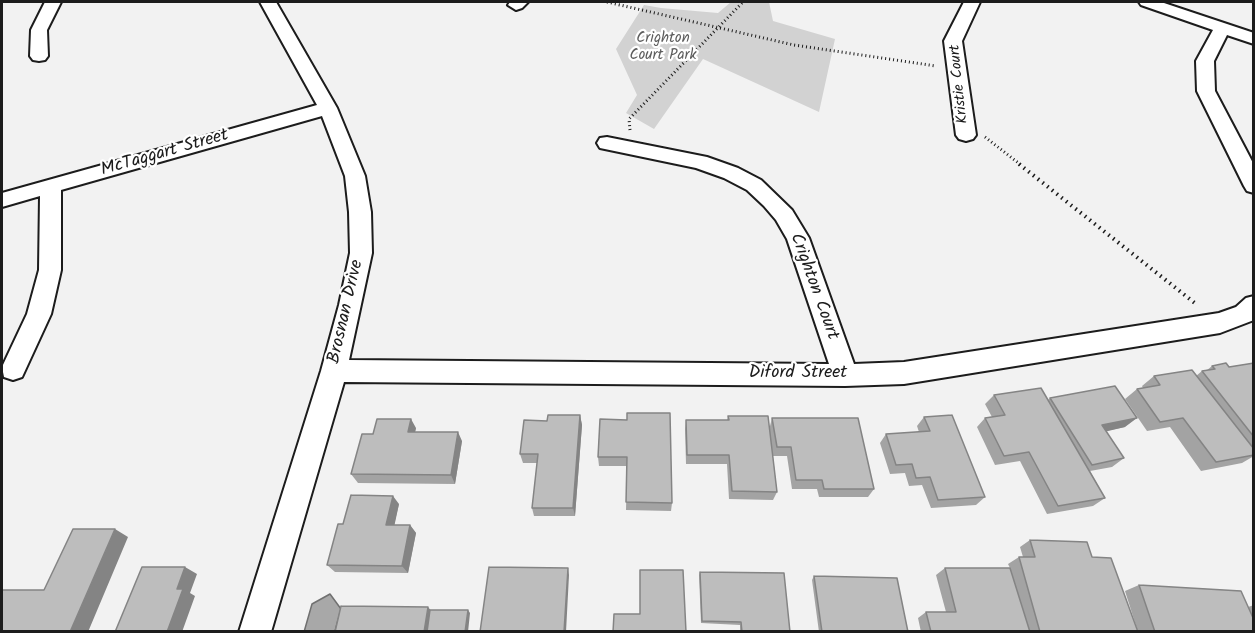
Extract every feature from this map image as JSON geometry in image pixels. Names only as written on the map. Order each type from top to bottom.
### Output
[{"type":"street","points":[[39,56],[39,30],[53,2]]},
{"type":"street","name":"Brosnan Drive","points":[[255,632],[334,371],[351,305],[361,253],[360,212],[355,176],[328,108],[268,2]]},
{"type":"street","name":"Kristie Court","points":[[966,135],[954,41],[972,2]]},
{"type":"street","points":[[1147,2],[1254,39]]},
{"type":"street","points":[[1223,28],[1205,61],[1206,91],[1254,186]]},
{"type":"street","name":"McTaggart Street","points":[[2,200],[328,108]]},
{"type":"street","name":"Crighton Court","points":[[607,143],[700,162],[731,173],[754,185],[784,215],[798,238],[845,375]]},
{"type":"street","points":[[13,369],[39,314],[50,270],[51,187]]},
{"type":"street","name":"Diford Street","points":[[334,371],[845,375],[904,373],[1220,323],[1250,313]]},
{"type":"path","points":[[607,2],[794,45],[957,69]]},
{"type":"path","points":[[631,148],[629,119],[743,2]]},
{"type":"path","points":[[966,135],[985,137],[1220,323]]},
{"type":"green space","name":"Crighton Court Park","points":[[731,2],[769,2],[773,21],[835,39],[819,112],[703,59],[654,129],[626,113],[637,95],[616,49],[644,5],[718,13]]},
{"type":"shaded area","points":[[330,594],[341,609],[335,631],[304,632],[312,604]]},
{"type":"building","points":[[1226,363],[1229,367],[1254,363],[1254,437],[1202,371],[1215,369],[1212,366]]},
{"type":"building","points":[[1192,370],[1254,449],[1254,455],[1216,462],[1183,418],[1160,422],[1137,389],[1160,385],[1154,376]]},
{"type":"building","points":[[1115,386],[1137,418],[1102,425],[1124,458],[1092,465],[1050,398]]},
{"type":"building","points":[[1041,388],[1105,498],[1058,506],[1029,452],[1004,456],[985,418],[1005,415],[994,395]]},
{"type":"building","points":[[627,413],[670,413],[672,503],[626,502],[627,457],[598,457],[600,419],[627,420]]},
{"type":"building","points":[[548,415],[580,415],[573,508],[532,508],[538,454],[520,454],[524,420],[547,421]]},
{"type":"building","points":[[952,415],[985,497],[938,500],[930,477],[916,478],[912,464],[896,465],[886,434],[930,431],[924,417]]},
{"type":"building","points":[[728,416],[768,416],[777,492],[732,491],[729,455],[687,455],[686,420],[729,420]]},
{"type":"building","points":[[772,418],[858,418],[874,489],[824,489],[822,480],[796,480],[791,447],[777,447]]},
{"type":"building","points":[[377,419],[411,419],[408,432],[458,432],[451,475],[351,474],[362,434],[373,434]]},
{"type":"building","points":[[351,495],[393,496],[386,525],[410,525],[402,566],[327,565],[338,524],[343,524]]},
{"type":"building","points":[[73,529],[115,529],[70,632],[2,632],[2,590],[44,590]]},
{"type":"building","points":[[1030,540],[1087,542],[1092,557],[1111,558],[1138,632],[1040,632],[1019,557],[1035,557]]},
{"type":"building","points":[[142,567],[185,567],[177,589],[183,589],[167,632],[115,632]]},
{"type":"building","points":[[489,567],[568,568],[564,632],[480,632]]},
{"type":"building","points":[[945,568],[1010,568],[1030,632],[931,632],[926,612],[956,612]]},
{"type":"building","points":[[640,570],[683,570],[686,632],[613,632],[614,614],[640,614]]},
{"type":"building","points":[[700,572],[784,573],[790,632],[742,632],[741,622],[702,621]]},
{"type":"building","points":[[814,576],[897,578],[908,632],[822,632]]},
{"type":"building","points":[[1139,585],[1241,591],[1254,620],[1254,632],[1155,632]]},
{"type":"building","points":[[341,606],[428,607],[424,632],[335,632]]},
{"type":"building","points":[[430,610],[468,610],[465,632],[427,632]]}]
